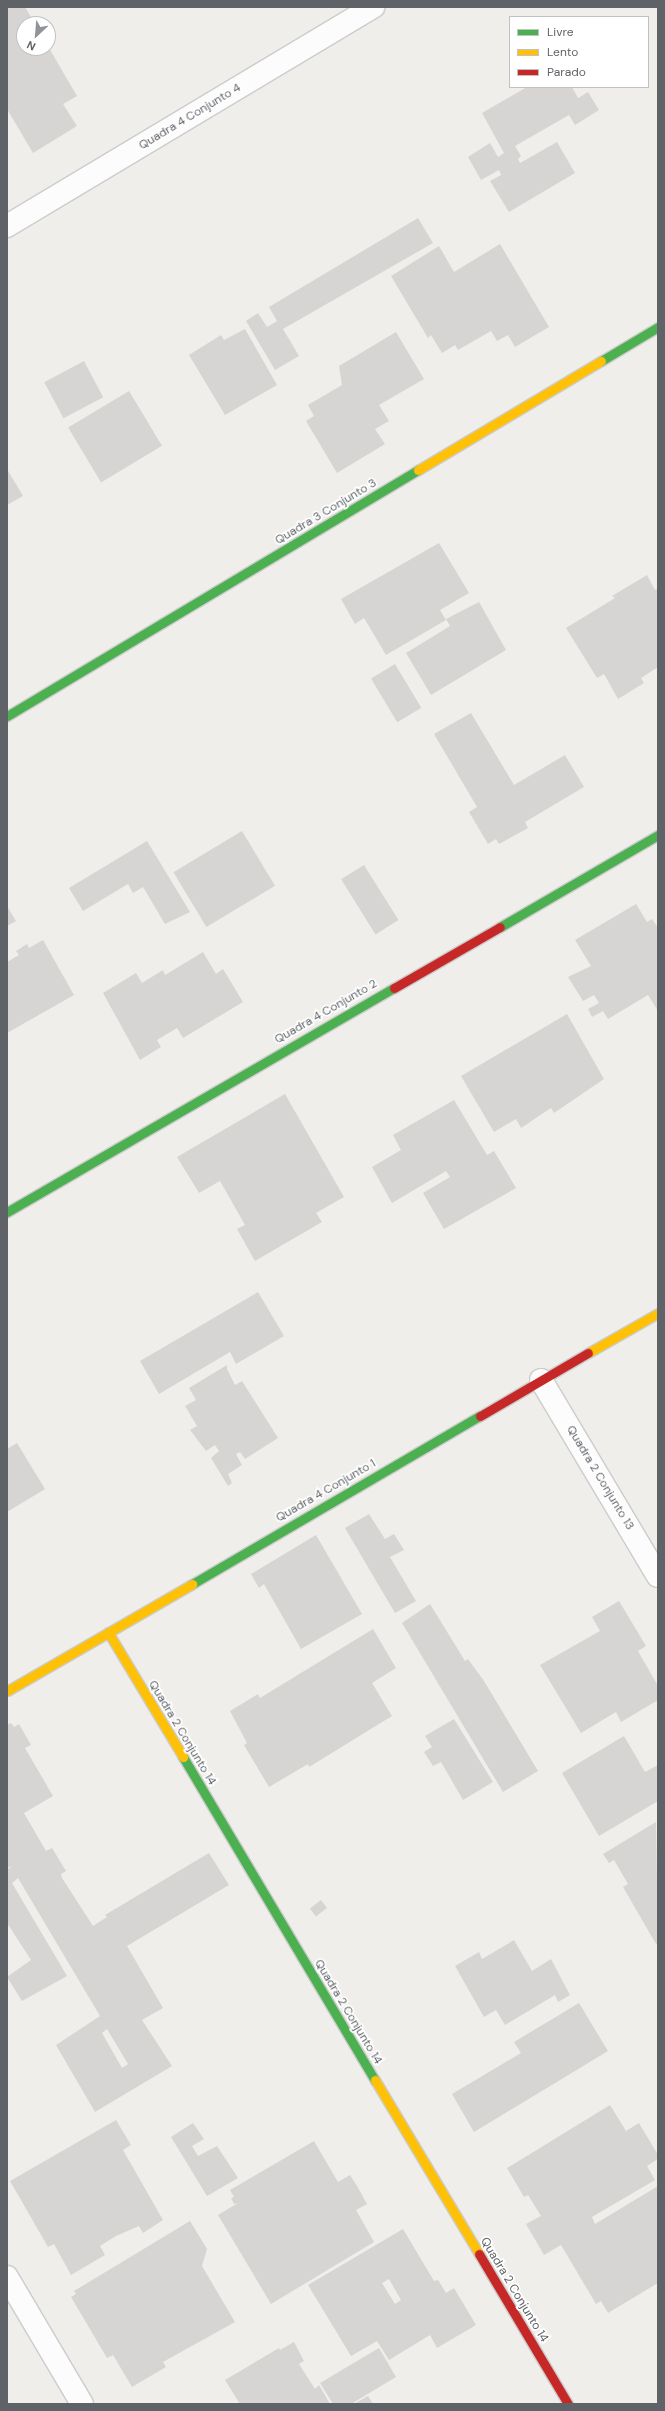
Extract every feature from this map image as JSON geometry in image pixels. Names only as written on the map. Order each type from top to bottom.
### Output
[{"type":"street","name":"Quadra 4 Conjunto 4","points":[[7,226],[373,7]]},
{"type":"street","name":"Quadra 3 Conjunto 3","points":[[7,716],[658,328]]},
{"type":"street","name":"Quadra 4 Conjunto 2","points":[[7,1212],[658,835]]},
{"type":"street","name":"Quadra 4 Conjunto 1","points":[[7,1691],[658,1313]]},
{"type":"street","name":"Quadra 2 Conjunto 13","points":[[541,1380],[658,1576]]},
{"type":"street","name":"Quadra 2 Conjunto 14","points":[[108,1632],[568,2404]]},
{"type":"street","points":[[7,2277],[82,2404]]},
{"type":"building","points":[[7,7],[25,7],[30,16],[16,16],[16,56],[54,56],[77,96],[63,104],[77,126],[33,153],[7,109]]},
{"type":"building","points":[[525,88],[573,88],[578,98],[588,92],[599,110],[575,125],[569,115],[515,146],[521,156],[518,159],[520,163],[557,142],[575,173],[509,212],[490,181],[501,175],[499,170],[481,180],[468,157],[490,143],[498,157],[504,153],[482,113]]},
{"type":"building","points":[[418,218],[433,243],[283,329],[299,356],[275,370],[246,321],[258,313],[267,327],[277,321],[269,307]]},
{"type":"building","points":[[500,244],[549,327],[515,347],[508,335],[497,341],[491,331],[458,350],[455,345],[442,353],[431,335],[428,338],[391,276],[439,246],[454,272]]},
{"type":"building","points":[[245,329],[277,385],[225,415],[189,355],[221,335],[224,340]]},
{"type":"building","points":[[396,332],[424,379],[379,405],[389,421],[375,429],[385,444],[337,473],[306,421],[314,416],[308,405],[342,385],[339,366]]},
{"type":"building","points":[[84,361],[103,397],[64,418],[44,382]]},
{"type":"building","points":[[129,391],[162,446],[101,482],[68,428]]},
{"type":"building","points":[[7,469],[23,496],[7,505]]},
{"type":"building","points":[[439,543],[469,593],[440,610],[446,620],[386,655],[364,618],[355,624],[341,599]]},
{"type":"building","points":[[647,575],[655,590],[658,589],[658,667],[641,678],[644,683],[618,699],[604,674],[597,678],[566,628],[615,598],[612,596]]},
{"type":"building","points":[[479,602],[506,650],[431,695],[406,653],[450,626],[446,619]]},
{"type":"building","points":[[395,664],[421,708],[397,722],[371,678]]},
{"type":"building","points":[[471,713],[514,785],[565,755],[584,787],[525,822],[528,828],[499,844],[496,839],[488,844],[469,812],[477,807],[434,734]]},
{"type":"building","points":[[242,831],[275,886],[206,927],[173,872]]},
{"type":"building","points":[[147,841],[190,912],[165,924],[143,887],[133,893],[128,884],[83,911],[69,888]]},
{"type":"building","points":[[364,865],[398,920],[376,934],[341,879]]},
{"type":"building","points":[[636,904],[647,922],[652,919],[658,928],[658,1011],[648,995],[608,1019],[603,1011],[592,1017],[588,1009],[599,1003],[594,995],[583,1001],[568,977],[591,966],[575,940]]},
{"type":"building","points":[[7,906],[16,921],[7,926]]},
{"type":"building","points":[[43,940],[74,995],[7,1033],[7,962],[19,955],[16,951],[27,944],[29,948]]},
{"type":"building","points":[[203,952],[216,974],[223,969],[243,1002],[183,1038],[177,1028],[157,1040],[161,1047],[140,1060],[103,993],[136,973],[142,983],[163,970],[165,975]]},
{"type":"building","points":[[567,1014],[604,1079],[554,1113],[551,1108],[521,1128],[516,1119],[494,1132],[461,1076]]},
{"type":"building","points":[[285,1094],[344,1197],[316,1213],[322,1222],[255,1261],[237,1229],[245,1225],[220,1181],[199,1193],[177,1157]]},
{"type":"building","points":[[454,1100],[487,1155],[494,1151],[516,1188],[444,1229],[423,1193],[450,1177],[446,1171],[392,1203],[372,1167],[401,1150],[393,1135]]},
{"type":"building","points":[[258,1292],[284,1336],[236,1364],[230,1352],[159,1394],[140,1361]]},
{"type":"building","points":[[227,1365],[227,1369],[235,1385],[242,1381],[278,1438],[245,1459],[240,1452],[236,1454],[242,1465],[228,1474],[232,1483],[228,1486],[211,1458],[219,1451],[215,1445],[206,1451],[190,1430],[197,1426],[185,1406],[196,1400],[189,1388]]},
{"type":"building","points":[[17,1443],[45,1489],[7,1512],[7,1449]]},
{"type":"building","points":[[369,1514],[385,1539],[394,1534],[404,1550],[390,1557],[416,1601],[395,1613],[345,1528]]},
{"type":"building","points":[[316,1535],[362,1614],[301,1649],[264,1584],[259,1588],[251,1574]]},
{"type":"building","points":[[619,1601],[646,1646],[638,1651],[658,1686],[658,1700],[621,1722],[616,1712],[581,1733],[540,1665],[600,1631],[592,1617]]},
{"type":"building","points":[[430,1604],[465,1661],[468,1659],[484,1681],[538,1771],[503,1792],[402,1623]]},
{"type":"building","points":[[373,1629],[396,1668],[372,1683],[392,1716],[309,1767],[308,1764],[269,1787],[244,1745],[247,1743],[230,1711],[258,1694],[260,1698]]},
{"type":"building","points":[[454,1719],[493,1782],[463,1800],[441,1762],[433,1766],[424,1752],[432,1747],[425,1736]]},
{"type":"building","points":[[11,1723],[14,1727],[19,1724],[31,1745],[25,1748],[53,1796],[24,1813],[46,1851],[52,1848],[66,1871],[61,1874],[62,1878],[93,1926],[107,1917],[105,1915],[209,1853],[229,1885],[127,1946],[163,2008],[142,2020],[172,2066],[95,2112],[56,2045],[100,2016],[18,1878],[12,1883],[67,1976],[22,2001],[7,1977],[31,1960],[7,1923],[7,1870],[12,1866],[7,1868],[7,1725]],"holes":[[[107,2029],[128,2064],[122,2068],[102,2033]]]},
{"type":"building","points":[[624,1736],[645,1772],[658,1765],[658,1801],[599,1836],[562,1773]]},
{"type":"building","points":[[656,1822],[658,1943],[656,1944],[623,1887],[628,1884],[614,1860],[609,1863],[603,1854]]},
{"type":"building","points":[[321,1900],[327,1908],[316,1916],[310,1908]]},
{"type":"building","points":[[514,1940],[532,1971],[551,1959],[570,1995],[558,2002],[555,1995],[505,2025],[496,2010],[484,2017],[455,1966],[479,1952],[482,1959]]},
{"type":"building","points":[[579,2003],[608,2051],[474,2132],[452,2094],[521,2053],[514,2042]]},
{"type":"building","points":[[610,2105],[626,2131],[639,2123],[658,2155],[658,2159],[647,2166],[655,2180],[592,2217],[595,2224],[658,2186],[658,2283],[608,2313],[601,2301],[596,2304],[561,2245],[544,2255],[526,2224],[541,2216],[528,2195],[524,2197],[507,2168]]},
{"type":"building","points":[[116,2120],[131,2145],[123,2150],[163,2220],[143,2233],[139,2226],[116,2236],[100,2246],[105,2255],[71,2275],[54,2244],[48,2247],[10,2181]]},
{"type":"building","points":[[193,2123],[204,2139],[192,2146],[198,2156],[217,2146],[238,2178],[207,2196],[171,2137]]},
{"type":"building","points":[[314,2141],[338,2182],[350,2175],[357,2186],[367,2204],[356,2210],[374,2242],[271,2304],[218,2215],[238,2203],[234,2204],[231,2198],[234,2197],[230,2190]]},
{"type":"building","points":[[190,2221],[207,2249],[202,2266],[235,2322],[163,2362],[166,2367],[132,2387],[113,2355],[107,2358],[71,2297],[76,2294],[74,2291]]},
{"type":"building","points":[[403,2229],[434,2281],[438,2280],[446,2293],[454,2288],[476,2325],[437,2348],[430,2335],[389,2360],[377,2341],[351,2356],[308,2285]],"holes":[[[389,2279],[401,2300],[395,2304],[382,2283]]]},
{"type":"building","points":[[294,2342],[304,2361],[299,2364],[315,2389],[319,2385],[330,2404],[240,2404],[225,2380],[279,2348],[280,2350]]},
{"type":"building","points":[[379,2348],[396,2377],[351,2404],[333,2404],[320,2383]]},
{"type":"building","points":[[368,2396],[373,2404],[354,2404]]},
{"type":"traffic: fast","points":[[601,361],[658,327]]},
{"type":"traffic: fast","points":[[7,716],[418,470]]},
{"type":"traffic: fast","points":[[500,927],[658,835]]},
{"type":"traffic: fast","points":[[7,1212],[394,988]]},
{"type":"traffic: fast","points":[[192,1584],[480,1416]]},
{"type":"traffic: fast","points":[[183,1757],[375,2080]]},
{"type":"traffic: slow","points":[[418,470],[601,361]]},
{"type":"traffic: slow","points":[[588,1353],[658,1313]]},
{"type":"traffic: slow","points":[[7,1691],[192,1584]]},
{"type":"traffic: slow","points":[[108,1632],[183,1757]]},
{"type":"traffic: slow","points":[[375,2080],[479,2254]]},
{"type":"traffic: jam","points":[[394,988],[500,927]]},
{"type":"traffic: jam","points":[[480,1416],[588,1353]]},
{"type":"traffic: jam","points":[[479,2254],[568,2404]]}]
